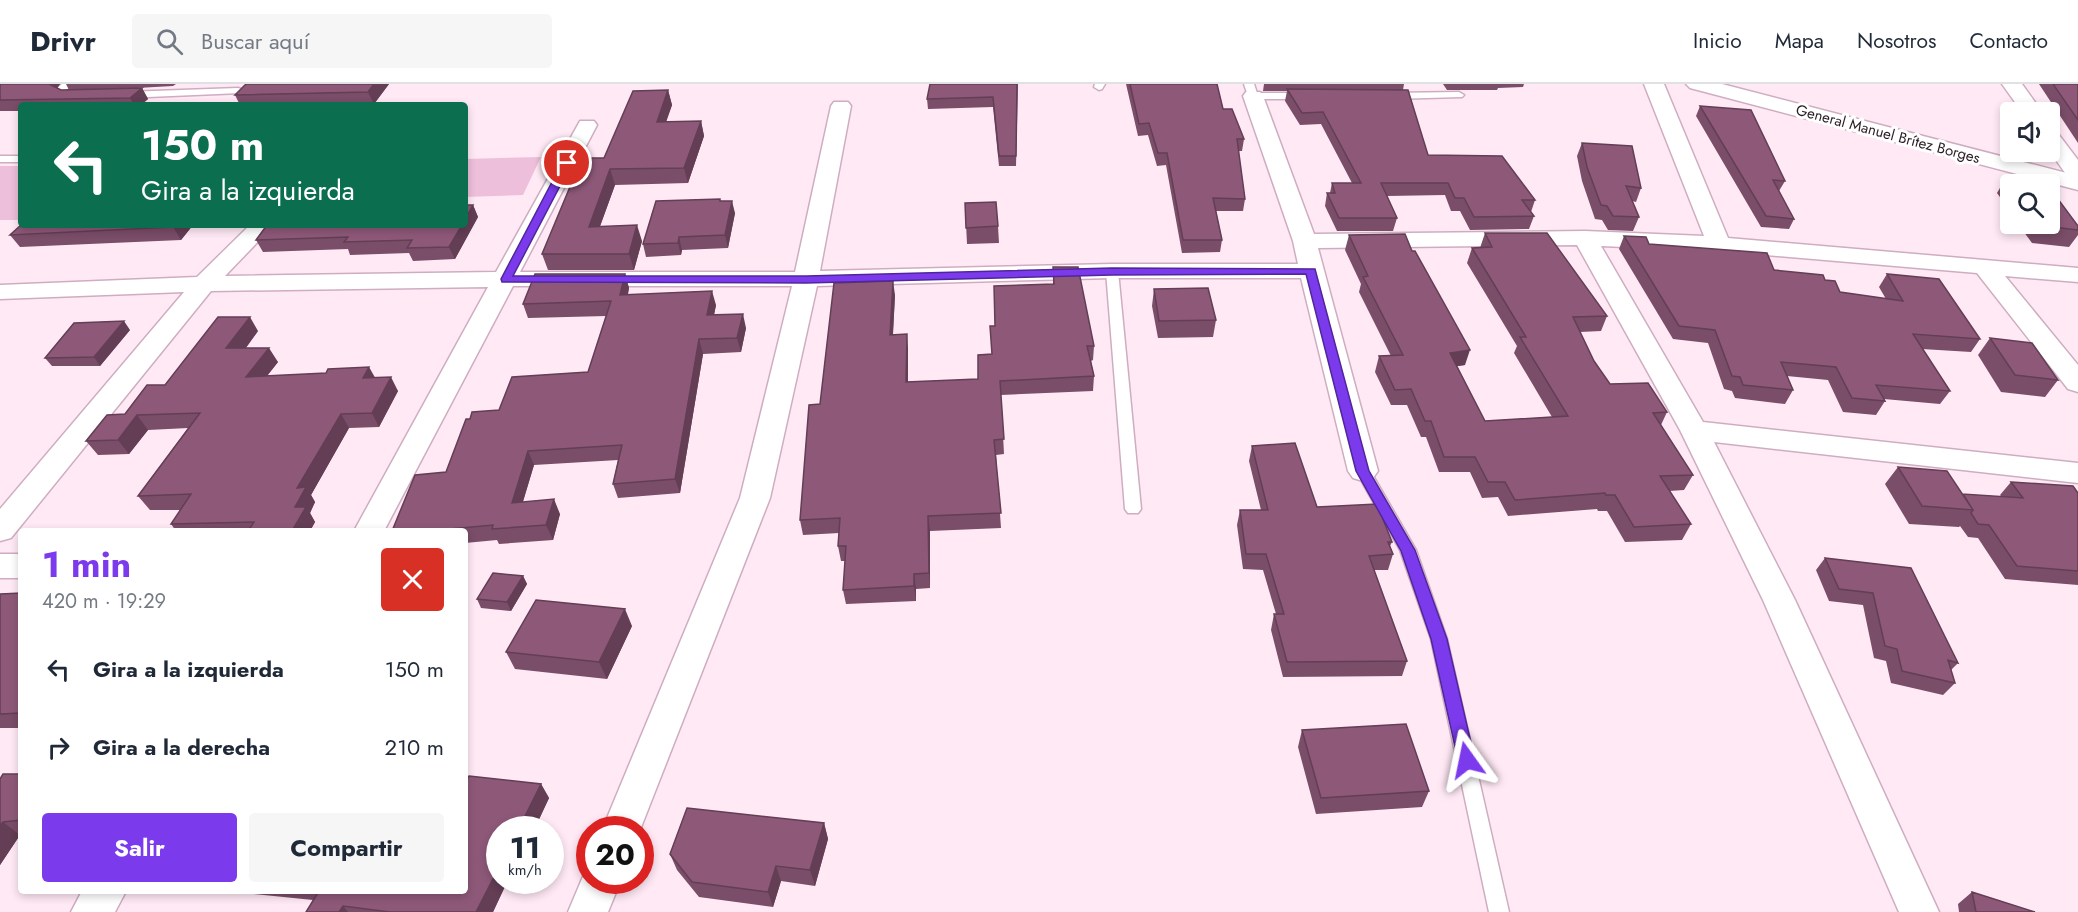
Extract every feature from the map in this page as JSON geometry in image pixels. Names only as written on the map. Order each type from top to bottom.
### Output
[{"type":"street","points":[[1654,84],[1719,244]]},
{"type":"street","name":"General Manuel Brítez Borges","points":[[1697,84],[2078,183]]},
{"type":"street","points":[[2012,84],[2025,102]]},
{"type":"street","points":[[1251,90],[1305,241],[1363,471]]},
{"type":"street","points":[[627,816],[755,498],[806,279],[841,106]]},
{"type":"street","points":[[371,528],[587,125]]},
{"type":"street","points":[[2060,150],[2078,175]]},
{"type":"street","points":[[0,530],[204,284],[260,228]]},
{"type":"street","points":[[1585,238],[1694,430],[1779,600],[1919,912]]},
{"type":"street","points":[[1305,241],[1585,238],[1719,244],[2078,275]]},
{"type":"street","points":[[1984,266],[2078,383]]},
{"type":"street","points":[[0,292],[204,284],[506,279],[806,279],[1112,271],[1311,271]]},
{"type":"street","points":[[1694,430],[2078,473]]},
{"type":"street","points":[[0,566],[18,566]]},
{"type":"street","points":[[90,912],[104,894]]},
{"type":"street","points":[[588,912],[595,894]]},
{"type":"lane","points":[[68,84],[61,89],[60,93],[82,96]]},
{"type":"lane","points":[[1251,90],[1322,96]]},
{"type":"lane","points":[[118,95],[238,91]]},
{"type":"lane","points":[[1380,96],[1460,95]]},
{"type":"lane","points":[[0,159],[18,159]]},
{"type":"lane","points":[[1112,271],[1133,509]]},
{"type":"lane","points":[[1363,471],[1408,550],[1439,639],[1499,912]]},
{"type":"shaded area","points":[[541,157],[523,195],[468,197],[468,159]]},
{"type":"shaded area","points":[[0,166],[18,166],[18,220],[0,220]]},
{"type":"building","points":[[0,84],[49,84],[61,90],[142,88],[130,98],[0,100]]},
{"type":"building","points":[[246,84],[374,84],[368,92],[235,95]]},
{"type":"building","points":[[930,84],[1017,84],[1016,156],[999,156],[993,97],[927,99]]},
{"type":"building","points":[[1130,84],[1217,84],[1223,109],[1232,109],[1244,139],[1237,139],[1245,199],[1213,198],[1222,240],[1183,240],[1167,153],[1158,153],[1149,123],[1139,124]]},
{"type":"building","points":[[2053,84],[2078,84],[2078,120]]},
{"type":"building","points":[[1287,89],[1408,90],[1428,155],[1502,156],[1535,200],[1522,200],[1534,216],[1474,217],[1464,198],[1455,198],[1448,183],[1381,183],[1397,218],[1339,218],[1327,193],[1335,193],[1332,183],[1361,183],[1323,112],[1302,113]]},
{"type":"building","points":[[668,90],[657,122],[701,121],[684,168],[610,169],[589,227],[637,225],[629,254],[542,254],[582,158],[604,158],[633,91]]},
{"type":"building","points":[[1700,106],[1751,110],[1785,181],[1773,180],[1794,219],[1766,216]]},
{"type":"building","points":[[1582,143],[1632,146],[1641,188],[1626,186],[1639,217],[1613,216],[1607,206],[1601,205],[1587,167]]},
{"type":"building","points":[[720,199],[720,201],[732,201],[725,235],[679,237],[678,243],[643,244],[656,201]]},
{"type":"building","points":[[996,202],[998,226],[966,228],[965,203]]},
{"type":"building","points":[[2060,202],[2078,226],[2078,230],[2060,228]]},
{"type":"building","points":[[18,228],[153,228],[10,235]]},
{"type":"building","points":[[265,228],[460,228],[449,247],[407,248],[412,240],[344,242],[348,237],[256,240]]},
{"type":"building","points":[[1485,233],[1547,233],[1607,316],[1573,317],[1594,361],[1610,384],[1648,383],[1667,412],[1653,413],[1693,475],[1660,476],[1691,524],[1634,527],[1615,495],[1605,493],[1515,500],[1505,482],[1488,482],[1475,457],[1444,457],[1431,421],[1425,421],[1411,389],[1395,390],[1379,356],[1403,355],[1363,277],[1368,276],[1349,235],[1405,234],[1412,251],[1415,251],[1470,350],[1450,353],[1485,421],[1568,416],[1520,337],[1526,337],[1472,248],[1492,247]]},
{"type":"building","points":[[1624,236],[1646,237],[1649,244],[1767,253],[1774,270],[1823,275],[1825,280],[1835,281],[1840,292],[1903,301],[1887,274],[1939,279],[1980,339],[1913,334],[1950,391],[1876,385],[1885,401],[1852,398],[1836,367],[1781,362],[1793,390],[1743,385],[1740,377],[1732,376],[1715,330],[1679,326]]},
{"type":"building","points":[[1053,267],[1078,267],[1094,346],[1087,346],[1094,376],[1000,381],[1004,439],[994,440],[1001,513],[928,516],[929,573],[914,574],[914,586],[843,590],[846,546],[838,546],[840,518],[800,520],[809,405],[820,404],[834,283],[893,281],[890,335],[907,334],[906,382],[978,379],[978,355],[992,354],[990,326],[995,326],[994,286],[1054,284]]},
{"type":"building","points":[[535,274],[625,274],[620,295],[712,291],[707,315],[743,314],[737,338],[699,339],[675,479],[613,484],[622,445],[528,451],[512,503],[554,499],[546,525],[492,529],[493,525],[460,528],[393,528],[415,475],[446,472],[466,419],[470,419],[472,412],[499,410],[512,377],[588,372],[611,301],[523,304]]},
{"type":"building","points":[[1208,288],[1216,320],[1159,321],[1154,289]]},
{"type":"building","points":[[218,317],[250,317],[226,348],[269,348],[246,377],[326,373],[328,369],[369,367],[363,378],[391,377],[372,413],[341,414],[297,488],[306,487],[295,507],[306,507],[294,528],[250,528],[254,522],[171,524],[191,494],[138,496],[200,413],[137,415],[118,440],[86,441],[107,415],[125,414],[147,385],[165,385]]},
{"type":"building","points":[[124,321],[94,357],[45,358],[74,323]]},
{"type":"building","points":[[1990,338],[2032,343],[2058,380],[2015,375]]},
{"type":"building","points":[[1295,443],[1317,507],[1377,504],[1392,542],[1388,542],[1393,554],[1369,556],[1407,661],[1287,662],[1274,614],[1284,614],[1266,554],[1246,554],[1240,510],[1268,510],[1252,446]]},
{"type":"building","points":[[1898,467],[1947,471],[1973,510],[1922,506]]},
{"type":"building","points":[[2011,482],[2073,486],[2078,493],[2078,571],[2017,566],[1989,525],[1978,524],[1963,494],[2023,498]]},
{"type":"building","points":[[1825,558],[1911,568],[1958,663],[1948,660],[1955,683],[1902,671],[1897,649],[1885,646],[1873,593],[1839,589]]},
{"type":"building","points":[[493,573],[523,576],[507,602],[477,599]]},
{"type":"building","points":[[18,593],[18,713],[0,714],[0,594]]},
{"type":"building","points":[[536,600],[625,609],[599,662],[506,652]]},
{"type":"building","points":[[1406,724],[1429,791],[1321,798],[1302,730]]},
{"type":"building","points":[[3,774],[18,774],[18,820],[3,822],[0,826],[0,779]]},
{"type":"building","points":[[469,776],[541,784],[525,816],[486,816],[486,892],[476,912],[390,912],[343,906],[339,912],[306,912],[317,894],[468,894]]},
{"type":"building","points":[[687,808],[824,823],[810,870],[776,866],[768,892],[692,882],[670,854]]},
{"type":"building","points":[[1972,892],[2035,912],[1976,912]]},
{"type":"route","points":[[567,163],[506,279],[806,279],[1112,271],[1311,271],[1363,471],[1408,550],[1439,639],[1467,760]]}]
